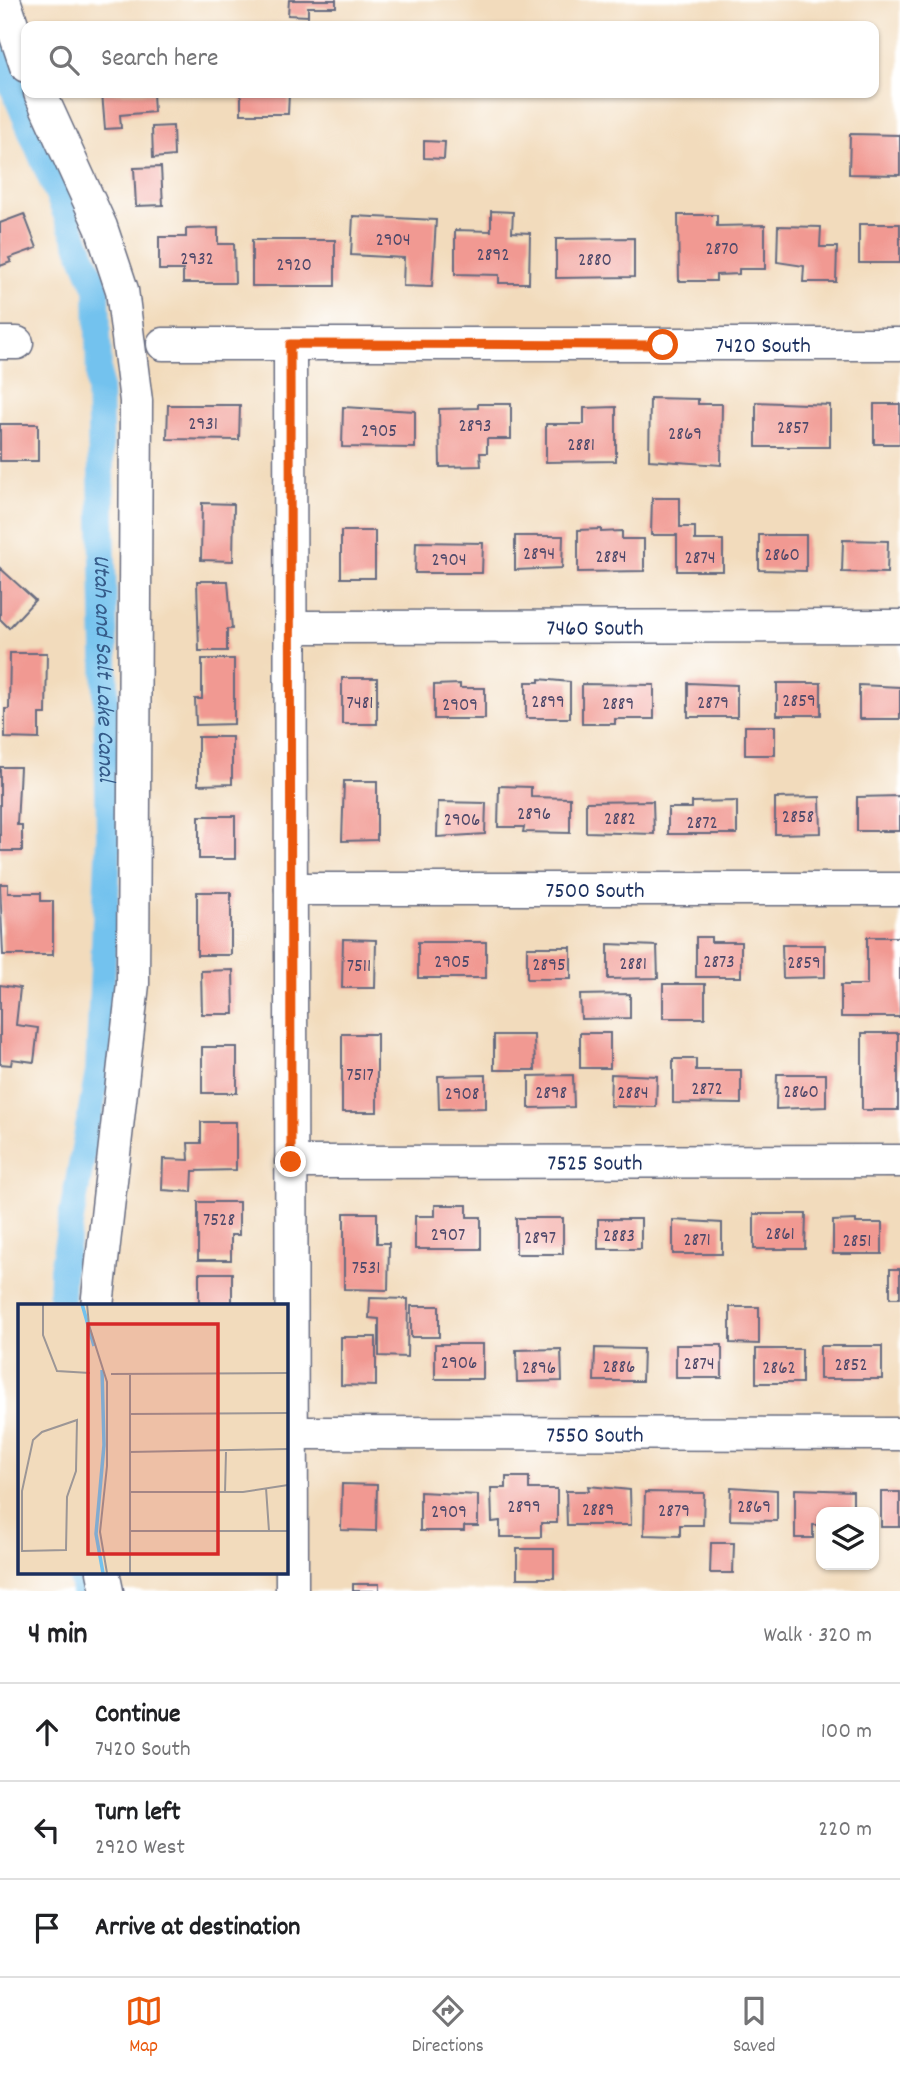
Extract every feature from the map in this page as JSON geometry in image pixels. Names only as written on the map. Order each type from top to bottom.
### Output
[{"type":"street","points":[[4,0],[21,51]]},
{"type":"street","points":[[42,98],[101,227],[122,290],[136,401],[132,984],[97,1304]]},
{"type":"street","name":"7420 South","points":[[163,344],[900,344]]},
{"type":"street","points":[[290,344],[292,1591]]},
{"type":"street","name":"7460 South","points":[[291,627],[900,626]]},
{"type":"street","name":"7500 South","points":[[291,889],[900,889]]},
{"type":"street","name":"7525 South","points":[[291,1162],[900,1161]]},
{"type":"street","name":"7550 South","points":[[291,1433],[900,1434]]},
{"type":"building","points":[[289,0],[336,0],[336,7],[308,7],[308,16],[288,15]]},
{"type":"building","points":[[102,98],[153,98],[154,112],[120,115],[121,128],[105,129]]},
{"type":"building","points":[[241,98],[289,98],[288,114],[241,114]]},
{"type":"building","points":[[173,126],[174,156],[153,158],[152,127]]},
{"type":"building","points":[[850,134],[900,135],[900,175],[849,174]]},
{"type":"building","points":[[424,141],[445,142],[444,159],[424,158]]},
{"type":"building","points":[[161,167],[163,205],[136,206],[134,168]]},
{"type":"building","points":[[491,211],[513,212],[512,232],[530,233],[529,283],[499,283],[499,275],[455,274],[455,230],[491,231]]},
{"type":"building","points":[[24,214],[37,248],[9,258],[11,262],[0,266],[0,223]]},
{"type":"building","points":[[678,215],[717,215],[717,226],[765,225],[765,269],[739,269],[739,274],[716,275],[716,281],[679,281]]},
{"type":"building","points":[[353,216],[436,220],[432,287],[403,286],[404,258],[351,255]]},
{"type":"building","points":[[859,224],[900,224],[900,263],[859,263]]},
{"type":"building","points":[[778,226],[821,227],[820,247],[837,247],[836,282],[803,282],[804,266],[777,262]]},
{"type":"building","points":[[218,228],[218,244],[234,244],[235,283],[183,283],[183,270],[159,270],[159,237],[186,237],[186,229]]},
{"type":"building","points":[[634,238],[634,277],[556,278],[556,239]]},
{"type":"building","points":[[252,240],[335,240],[335,286],[252,286]]},
{"type":"building","points":[[650,398],[698,399],[698,404],[722,404],[721,465],[649,460]]},
{"type":"building","points":[[756,402],[830,405],[830,447],[756,447]]},
{"type":"building","points":[[478,404],[511,404],[511,439],[487,439],[487,453],[480,453],[481,466],[440,467],[439,409],[478,408]]},
{"type":"building","points":[[874,404],[900,404],[900,444],[874,444]]},
{"type":"building","points":[[168,405],[240,405],[239,440],[167,439]]},
{"type":"building","points":[[343,407],[415,411],[415,448],[342,447]]},
{"type":"building","points":[[616,407],[616,461],[546,462],[546,424],[584,424],[584,408]]},
{"type":"building","points":[[0,424],[38,424],[38,461],[0,461]]},
{"type":"building","points":[[652,498],[680,498],[680,527],[695,527],[695,540],[723,540],[723,571],[677,571],[677,535],[651,535]]},
{"type":"building","points":[[202,503],[234,504],[233,561],[201,560]]},
{"type":"building","points":[[601,529],[601,532],[622,531],[622,539],[644,539],[644,571],[578,572],[578,530]]},
{"type":"building","points":[[341,531],[375,531],[375,578],[341,578]]},
{"type":"building","points":[[759,535],[806,535],[806,571],[759,570]]},
{"type":"building","points":[[515,536],[563,536],[562,568],[515,570]]},
{"type":"building","points":[[843,540],[888,541],[887,573],[842,572]]},
{"type":"building","points":[[416,542],[483,543],[482,573],[415,573]]},
{"type":"building","points":[[0,568],[35,600],[9,628],[0,619]]},
{"type":"building","points":[[197,581],[228,581],[232,629],[227,629],[227,651],[199,651]]},
{"type":"building","points":[[10,653],[47,653],[46,714],[39,714],[39,739],[5,738],[5,709],[9,709]]},
{"type":"building","points":[[202,659],[234,659],[234,724],[196,725],[195,699],[202,699]]},
{"type":"building","points":[[342,678],[377,678],[377,724],[342,724]]},
{"type":"building","points":[[539,679],[570,682],[570,718],[526,718],[526,682],[539,682]]},
{"type":"building","points":[[688,683],[737,685],[737,717],[688,717]]},
{"type":"building","points":[[777,683],[821,683],[821,715],[777,715]]},
{"type":"building","points":[[460,684],[460,688],[485,688],[485,719],[434,719],[434,685]]},
{"type":"building","points":[[582,684],[654,685],[654,719],[615,719],[615,724],[582,724]]},
{"type":"building","points":[[859,685],[900,687],[900,719],[859,719]]},
{"type":"building","points":[[745,726],[775,726],[775,755],[745,755]]},
{"type":"building","points":[[198,737],[232,737],[232,784],[198,785]]},
{"type":"building","points":[[0,767],[20,767],[17,825],[22,825],[22,851],[0,851]]},
{"type":"building","points":[[344,781],[377,781],[377,840],[342,841]]},
{"type":"building","points":[[499,786],[531,787],[531,797],[570,798],[570,833],[523,832],[524,827],[498,827]]},
{"type":"building","points":[[900,796],[900,831],[857,831],[857,797]]},
{"type":"building","points":[[820,797],[821,833],[775,834],[775,798]]},
{"type":"building","points":[[653,801],[654,834],[586,832],[586,802]]},
{"type":"building","points":[[737,801],[737,834],[668,834],[668,808],[692,808],[692,802]]},
{"type":"building","points":[[438,802],[486,803],[485,834],[437,837]]},
{"type":"building","points":[[199,816],[235,816],[235,859],[199,859]]},
{"type":"building","points":[[0,884],[8,884],[8,893],[41,893],[41,901],[53,901],[53,955],[3,955]]},
{"type":"building","points":[[197,892],[231,892],[231,955],[197,955]]},
{"type":"building","points":[[696,937],[711,937],[711,942],[741,942],[741,977],[696,977]]},
{"type":"building","points":[[867,937],[900,937],[900,1017],[841,1017],[841,985],[867,985]]},
{"type":"building","points":[[343,939],[376,940],[375,988],[342,988]]},
{"type":"building","points":[[418,942],[486,942],[486,978],[418,978]]},
{"type":"building","points":[[608,944],[657,946],[658,978],[608,979]]},
{"type":"building","points":[[782,945],[825,945],[825,977],[783,978]]},
{"type":"building","points":[[527,947],[571,947],[571,979],[527,979]]},
{"type":"building","points":[[233,970],[234,1014],[202,1014],[201,971]]},
{"type":"building","points":[[663,984],[705,984],[705,1018],[663,1018]]},
{"type":"building","points":[[0,985],[20,988],[16,1025],[38,1028],[34,1062],[12,1059],[11,1065],[0,1064]]},
{"type":"building","points":[[630,994],[630,1018],[581,1019],[580,995]]},
{"type":"building","points":[[580,1033],[610,1033],[610,1068],[580,1068]]},
{"type":"building","points":[[862,1033],[898,1033],[898,1110],[862,1110]]},
{"type":"building","points":[[342,1034],[377,1034],[377,1112],[342,1112]]},
{"type":"building","points":[[494,1035],[534,1035],[535,1070],[494,1070]]},
{"type":"building","points":[[202,1047],[237,1047],[237,1093],[202,1093]]},
{"type":"building","points":[[673,1059],[696,1059],[696,1070],[741,1070],[741,1104],[673,1103]]},
{"type":"building","points":[[611,1074],[657,1076],[656,1107],[610,1106]]},
{"type":"building","points":[[777,1074],[826,1074],[826,1107],[776,1109]]},
{"type":"building","points":[[486,1075],[486,1108],[439,1109],[438,1076]]},
{"type":"building","points":[[573,1075],[574,1107],[529,1108],[529,1076]]},
{"type":"building","points":[[201,1122],[236,1122],[236,1170],[193,1171],[192,1192],[162,1190],[163,1159],[189,1160],[188,1143],[201,1143]]},
{"type":"building","points":[[198,1202],[239,1202],[239,1235],[231,1235],[231,1260],[198,1260]]},
{"type":"building","points":[[435,1205],[467,1205],[467,1217],[481,1217],[481,1249],[415,1249],[415,1216],[435,1216]]},
{"type":"building","points":[[344,1213],[377,1213],[377,1243],[389,1243],[388,1290],[344,1289]]},
{"type":"building","points":[[754,1214],[806,1214],[805,1249],[754,1249]]},
{"type":"building","points":[[516,1218],[563,1218],[563,1254],[516,1254]]},
{"type":"building","points":[[598,1219],[641,1219],[641,1249],[598,1249]]},
{"type":"building","points":[[673,1220],[722,1223],[722,1254],[673,1254]]},
{"type":"building","points":[[856,1220],[856,1223],[882,1223],[882,1254],[833,1254],[833,1221]]},
{"type":"building","points":[[890,1269],[900,1269],[900,1298],[890,1298]]},
{"type":"building","points":[[199,1273],[232,1273],[232,1304],[199,1304]]},
{"type":"building","points":[[370,1298],[408,1299],[407,1357],[379,1356],[379,1319],[369,1318]]},
{"type":"building","points":[[411,1306],[439,1306],[439,1337],[411,1337]]},
{"type":"building","points":[[730,1307],[759,1307],[759,1344],[730,1343]]},
{"type":"building","points":[[341,1337],[376,1337],[376,1386],[341,1385]]},
{"type":"building","points":[[435,1344],[483,1344],[483,1379],[435,1379]]},
{"type":"building","points":[[676,1345],[722,1345],[722,1378],[676,1378]]},
{"type":"building","points":[[820,1346],[882,1346],[882,1379],[820,1379]]},
{"type":"building","points":[[595,1348],[643,1349],[642,1381],[594,1381]]},
{"type":"building","points":[[561,1349],[562,1381],[517,1382],[516,1350]]},
{"type":"building","points":[[756,1349],[802,1349],[802,1383],[756,1383]]},
{"type":"building","points":[[506,1477],[529,1477],[529,1489],[557,1489],[557,1523],[541,1523],[541,1537],[500,1537],[500,1521],[492,1522],[491,1488],[506,1488]]},
{"type":"building","points":[[342,1484],[377,1485],[376,1531],[341,1530]]},
{"type":"building","points":[[588,1486],[630,1490],[631,1525],[567,1525],[566,1491],[589,1491]]},
{"type":"building","points":[[731,1487],[777,1490],[777,1521],[730,1520]]},
{"type":"building","points":[[795,1489],[853,1491],[853,1507],[816,1507],[813,1538],[795,1538]]},
{"type":"building","points":[[420,1492],[478,1495],[478,1526],[464,1526],[464,1531],[420,1531]]},
{"type":"building","points":[[645,1492],[704,1493],[703,1525],[680,1525],[680,1536],[644,1535]]},
{"type":"building","points":[[881,1492],[900,1492],[900,1527],[881,1527]]},
{"type":"building","points":[[711,1543],[734,1543],[733,1573],[710,1573]]},
{"type":"building","points":[[517,1549],[554,1549],[554,1578],[517,1578]]},
{"type":"building","points":[[353,1584],[379,1584],[379,1591],[353,1591]]},
{"type":"waterway","name":"Utah and Salt Lake Canal","points":[[0,47],[12,86],[97,289],[109,836],[98,1072],[62,1269],[61,1304]]},
{"type":"waterway","name":"Utah and Salt Lake Canal","points":[[80,1574],[84,1591]]},
{"type":"route","points":[[291,1162],[290,344],[663,345]]}]
